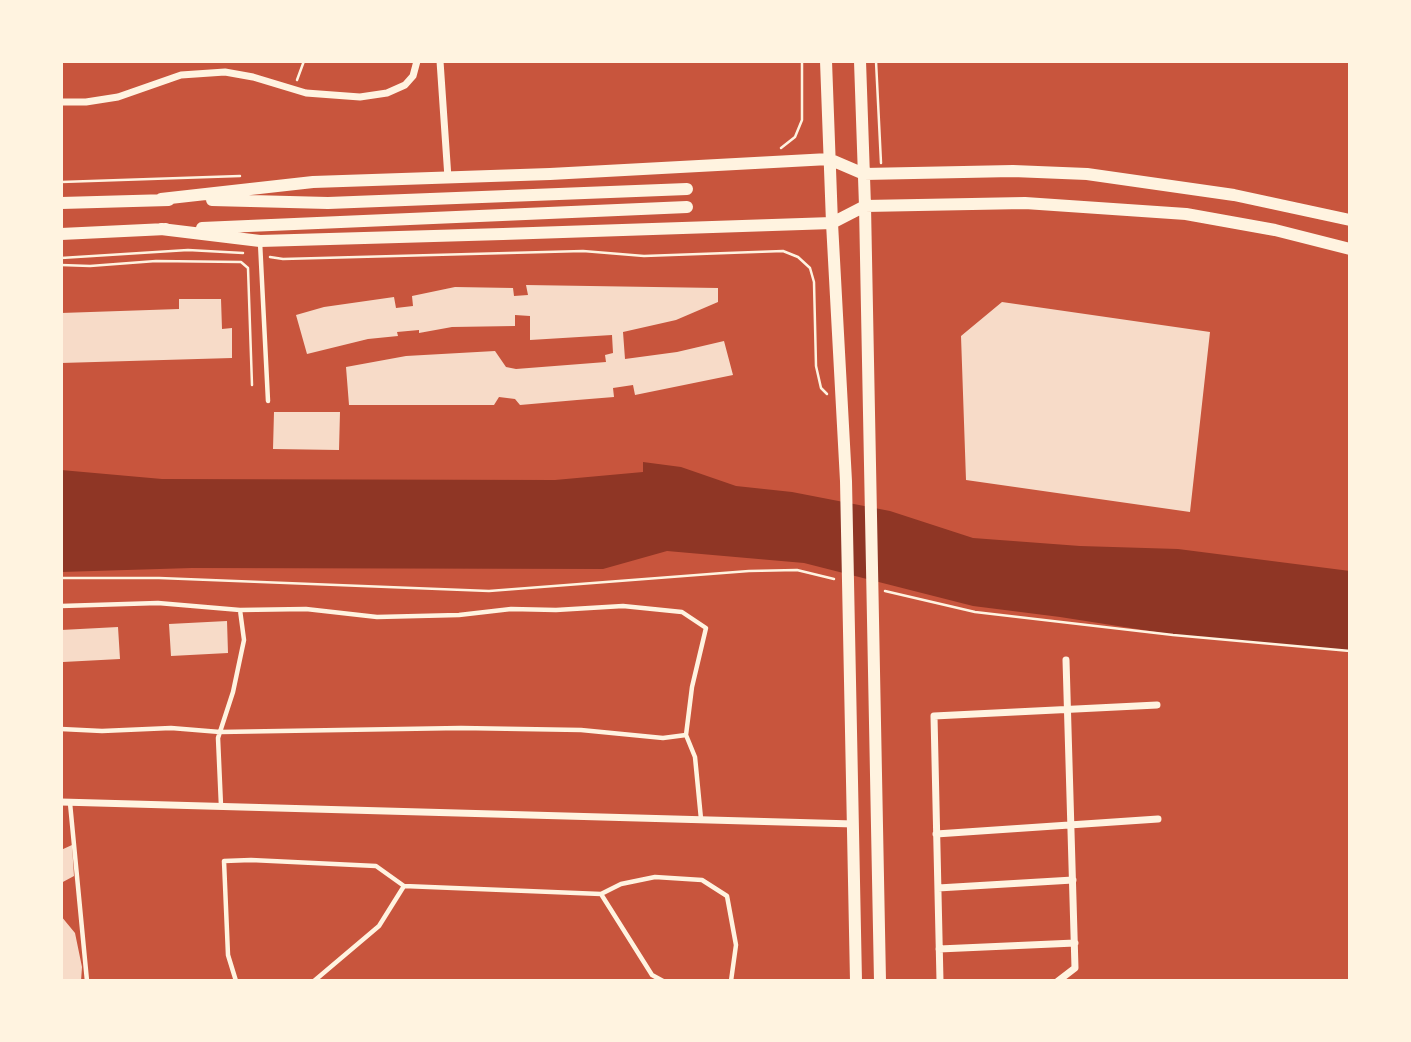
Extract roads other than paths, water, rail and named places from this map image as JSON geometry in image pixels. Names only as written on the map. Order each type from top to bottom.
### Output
[{"type":"main road","points":[[826,61],[846,481],[856,981]]},
{"type":"main road","points":[[860,61],[880,981]]},
{"type":"main road","points":[[161,199],[313,183],[829,159],[864,174],[1013,171],[1087,174],[1234,194],[1350,220]]},
{"type":"main road","points":[[61,203],[161,199],[328,203],[687,189]]},
{"type":"main road","points":[[161,229],[260,241],[832,223],[865,206],[1025,203],[1186,214],[1262,228],[1350,249]]},
{"type":"main road","points":[[61,234],[687,207]]},
{"type":"street","points":[[61,102],[86,102],[118,97],[181,75],[226,72],[327,96],[360,97],[387,93],[405,85],[413,76],[417,61]]},
{"type":"street","points":[[440,61],[448,178]]},
{"type":"street","points":[[1058,981],[1075,968],[1066,660]]},
{"type":"street","points":[[940,981],[934,716],[1157,705]]},
{"type":"street","points":[[61,802],[854,824]]},
{"type":"street","points":[[936,834],[1158,819]]},
{"type":"street","points":[[938,888],[1073,880]]},
{"type":"street","points":[[939,949],[1074,943]]},
{"type":"lane","points":[[260,241],[268,401]]},
{"type":"lane","points":[[61,606],[158,603],[240,610],[306,609],[377,617],[623,606],[682,612],[706,628],[692,687],[686,735],[695,757],[701,820]]},
{"type":"lane","points":[[221,807],[218,738],[233,692],[244,639],[240,610]]},
{"type":"lane","points":[[61,729],[102,731],[171,728],[220,732],[461,728],[582,730],[663,738],[686,735]]},
{"type":"lane","points":[[70,803],[87,981]]},
{"type":"lane","points":[[236,981],[228,955],[224,861],[251,860],[376,866],[404,886],[601,894],[621,884],[655,877],[702,880],[727,897],[736,945],[731,981]]},
{"type":"lane","points":[[314,981],[379,926],[404,886]]},
{"type":"lane","points":[[601,894],[652,975],[663,981]]}]
